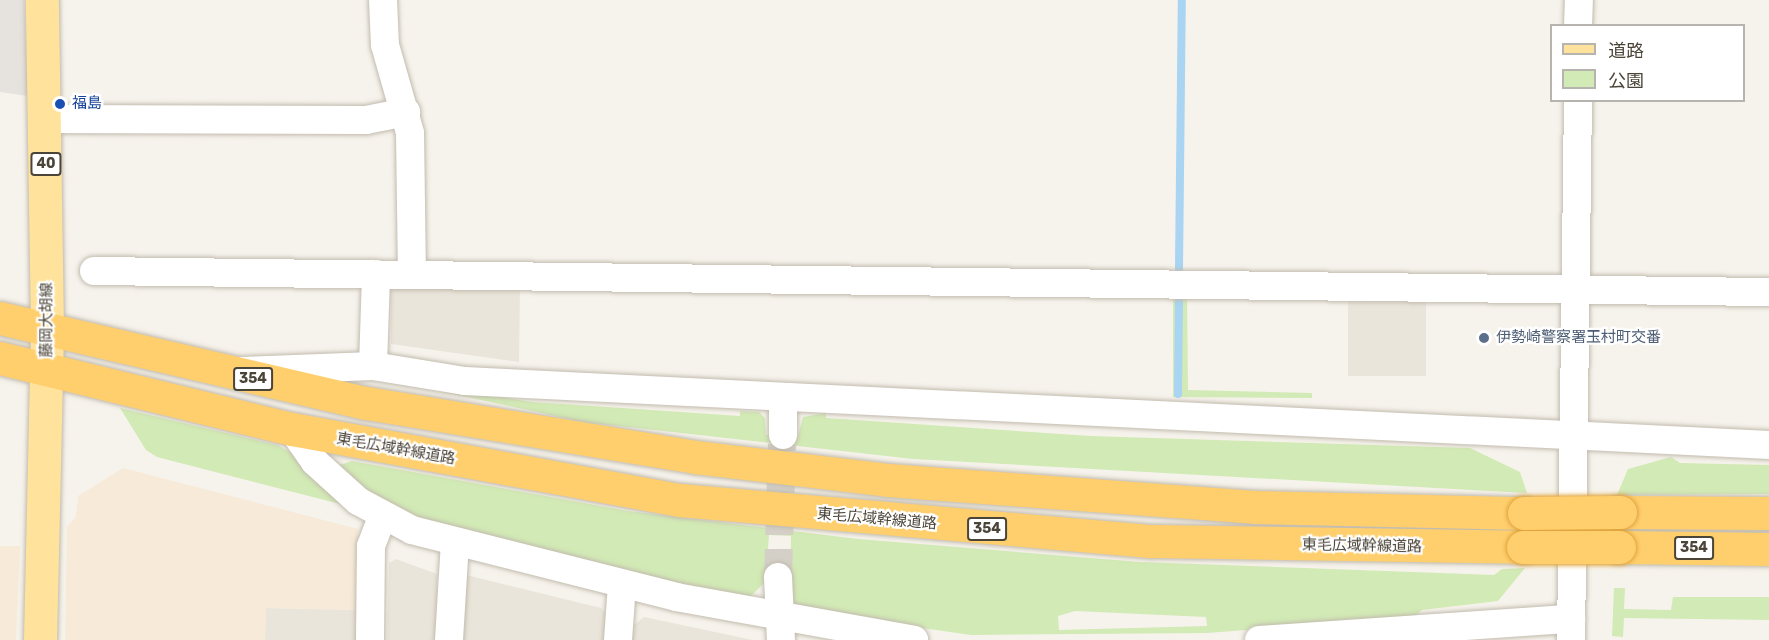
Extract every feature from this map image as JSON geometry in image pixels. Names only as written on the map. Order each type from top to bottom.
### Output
[{"type":"highway","name":"354","points":[[0,318],[231,374],[578,440],[888,480],[1254,507],[1524,513],[1769,513]]},
{"type":"highway","name":"東毛広域幹線道路","points":[[0,358],[292,429],[727,505],[1152,541],[1769,549]]},
{"type":"main road","name":"藤岡大胡線","points":[[40,640],[47,328],[42,0]]},
{"type":"street","points":[[383,0],[385,45],[406,112],[412,275]]},
{"type":"street","points":[[1578,24],[1579,0]]},
{"type":"street","points":[[1259,640],[1571,629],[1578,102]]},
{"type":"street","points":[[45,119],[366,120],[406,112]]},
{"type":"street","points":[[94,271],[1769,292]]},
{"type":"street","points":[[373,366],[376,274]]},
{"type":"street","points":[[231,374],[276,366],[373,366],[465,381],[1769,445]]},
{"type":"street","points":[[783,398],[783,435]]},
{"type":"street","points":[[292,429],[315,462],[382,518],[455,542],[622,584],[781,628],[908,640]]},
{"type":"street","points":[[370,640],[372,546],[382,518]]},
{"type":"street","points":[[449,640],[455,542]]},
{"type":"street","points":[[778,577],[781,628]]},
{"type":"street","points":[[618,640],[622,584]]},
{"type":"shaded area","points":[[0,0],[24,0],[28,96],[0,92]]},
{"type":"shaded area","points":[[398,285],[520,287],[519,362],[391,344],[391,289]]},
{"type":"shaded area","points":[[1348,301],[1426,302],[1426,376],[1348,376]]},
{"type":"shaded area","points":[[123,468],[358,529],[358,610],[266,608],[265,640],[65,640],[67,527],[76,517],[78,496]]},
{"type":"shaded area","points":[[0,546],[20,546],[16,640],[0,640]]},
{"type":"shaded area","points":[[396,559],[437,574],[437,640],[387,640],[389,563]]},
{"type":"shaded area","points":[[466,575],[601,608],[607,615],[607,640],[457,640]]},
{"type":"shaded area","points":[[266,608],[358,610],[358,640],[265,640]]},
{"type":"shaded area","points":[[644,617],[753,640],[628,640],[628,630]]},
{"type":"green space","points":[[1173,295],[1187,295],[1188,390],[1312,393],[1312,398],[1173,397]]},
{"type":"green space","points":[[388,380],[533,402],[740,416],[740,411],[759,412],[765,418],[766,435],[798,436],[803,417],[826,413],[826,418],[1091,436],[1470,448],[1520,472],[1527,493],[913,459],[583,422]]},
{"type":"green space","points":[[120,408],[277,445],[294,454],[348,506],[157,457],[146,450]]},
{"type":"green space","points":[[1671,457],[1680,463],[1769,465],[1769,494],[1617,495],[1628,469]]},
{"type":"green space","points":[[352,461],[628,511],[858,539],[1140,562],[1494,575],[1502,569],[1525,568],[1498,601],[1422,610],[1414,617],[1207,633],[971,635],[811,612],[790,602],[791,536],[769,535],[766,574],[771,576],[747,600],[415,520],[378,502],[336,466]],"holes":[[[1075,611],[1206,617],[1207,626],[1059,630],[1058,616]]]},
{"type":"green space","points":[[1614,588],[1625,588],[1624,609],[1671,610],[1673,597],[1769,597],[1769,620],[1624,618],[1623,637],[1612,636]]},
{"type":"waterway","points":[[1179,269],[1182,0]]},
{"type":"waterway","points":[[1178,394],[1179,301]]},
{"type":"tunnel","points":[[778,577],[782,444]]},
{"type":"place","name":"福島","points":[[60,104]]},
{"type":"place","name":"伊勢崎警察署玉村町交番","points":[[1484,338]]}]
